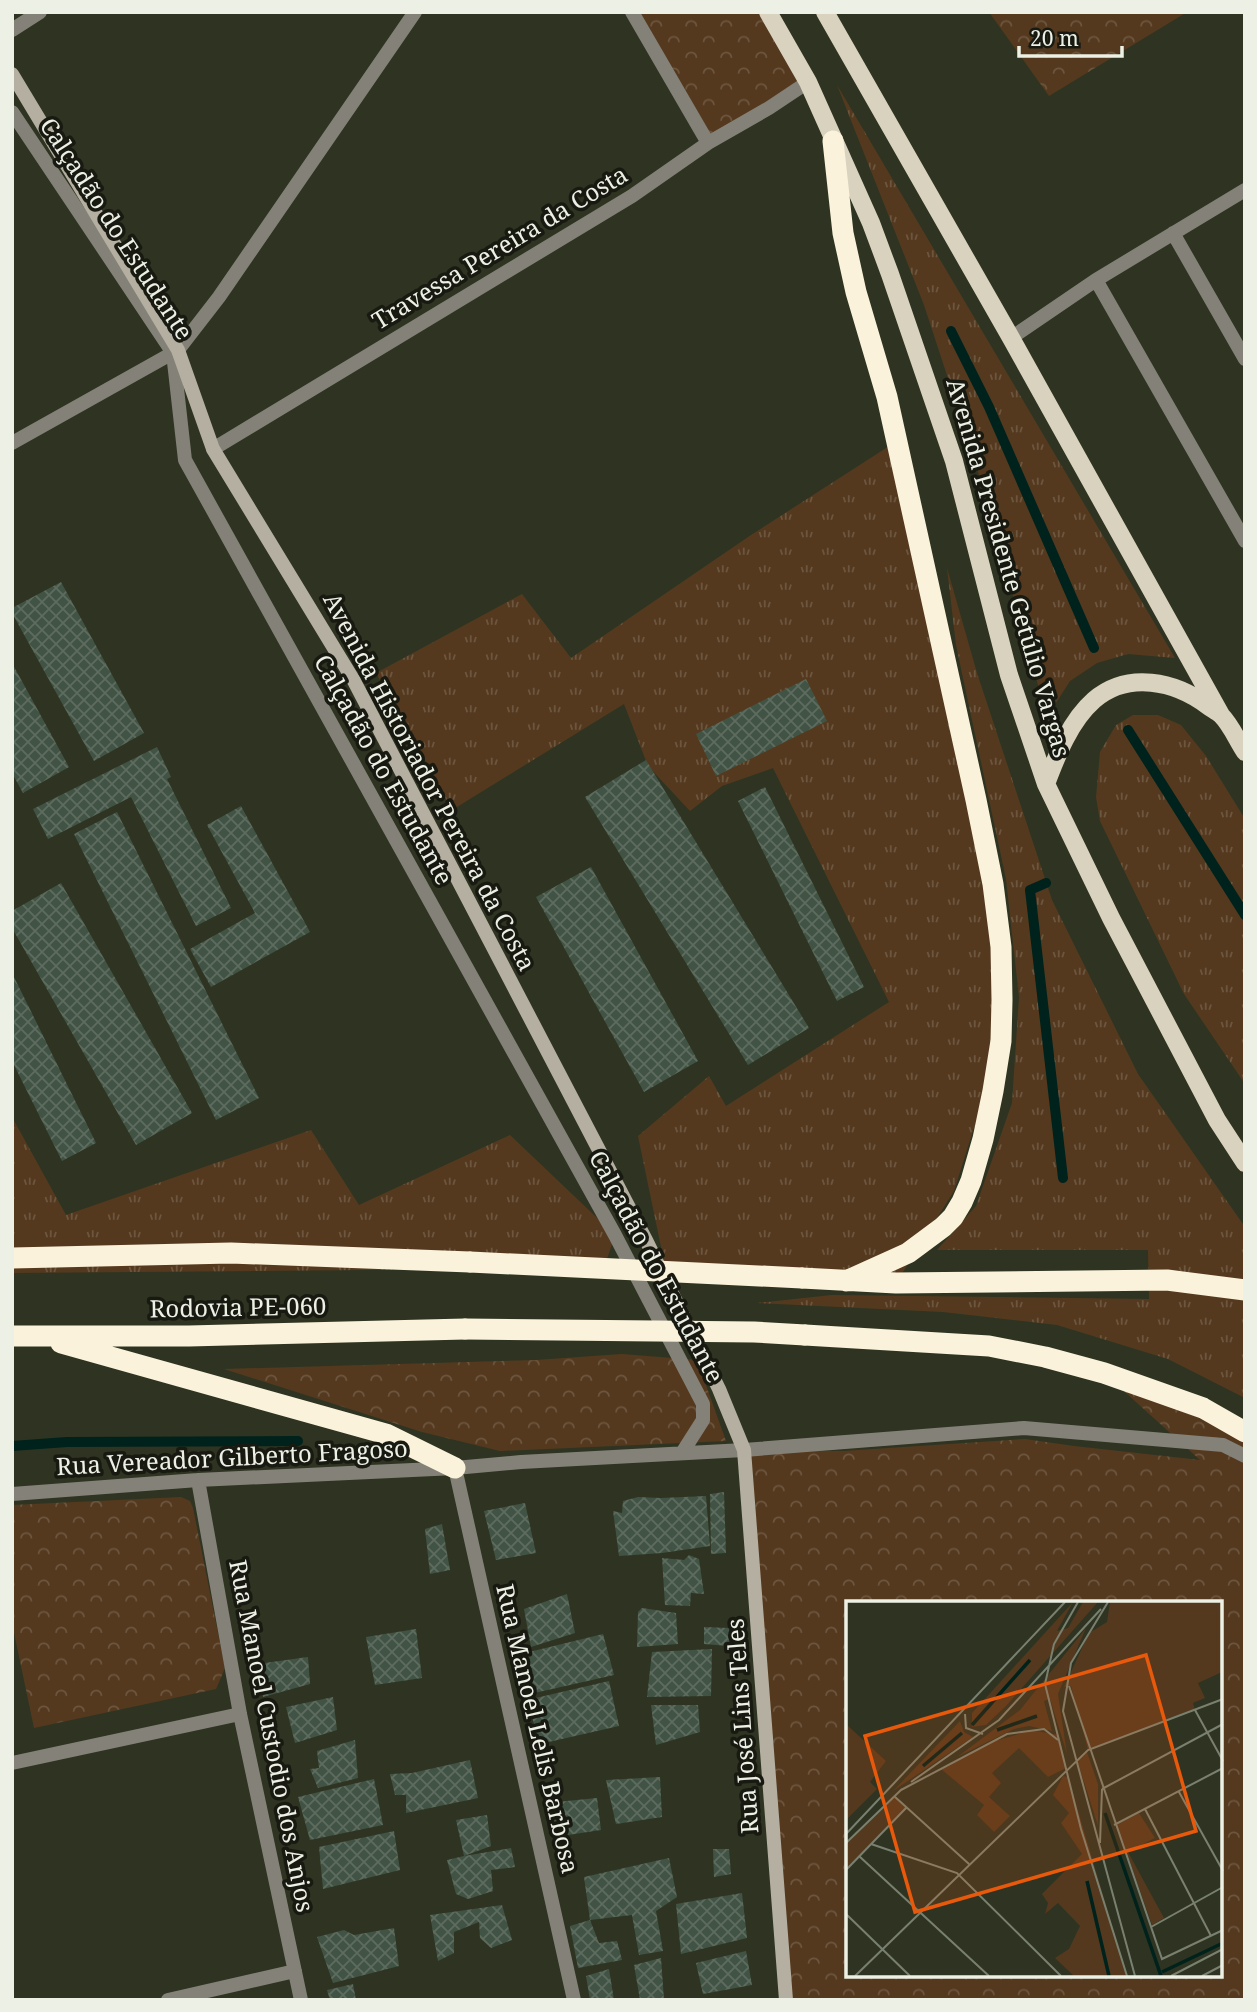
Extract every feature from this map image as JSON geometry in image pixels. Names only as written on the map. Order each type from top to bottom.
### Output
[{"type":"highway","points":[[834,141],[845,245],[887,397],[988,860],[1002,947],[1001,1041],[983,1139],[962,1202],[943,1227],[908,1254],[846,1281]]},
{"type":"highway","points":[[12,1258],[231,1253],[846,1281],[930,1283],[1167,1280],[1245,1290]]},
{"type":"highway","name":"Rodovia PE-060","points":[[12,1336],[189,1336],[465,1329],[754,1332],[989,1346],[1104,1373],[1203,1408],[1245,1432]]},
{"type":"highway","points":[[36,1336],[386,1434],[455,1468]]},
{"type":"main road","name":"Avenida Presidente Getúlio Vargas","points":[[768,12],[808,82],[871,222],[950,448],[1009,675],[1046,784],[1124,942],[1217,1120],[1245,1163]]},
{"type":"main road","points":[[825,12],[1245,752]]},
{"type":"main road","points":[[1046,784],[1060,748],[1077,722],[1094,701],[1118,685],[1140,682],[1166,684],[1192,694],[1222,715]]},
{"type":"street","points":[[12,30],[40,12]]},
{"type":"street","points":[[12,443],[175,351],[219,297],[415,12]]},
{"type":"street","points":[[632,12],[708,143]]},
{"type":"street","name":"Avenida Historiador Pereira da Costa","points":[[12,74],[175,351],[213,449],[361,693],[647,1242],[719,1389],[744,1450]]},
{"type":"street","name":"Travessa Pereira da Costa","points":[[213,449],[632,196],[708,143],[808,82]]},
{"type":"street","name":"Calçadão do Estudante","points":[[12,112],[175,351],[185,460],[615,1235],[703,1404],[703,1420],[682,1452]]},
{"type":"street","points":[[1011,338],[1096,281],[1245,190]]},
{"type":"street","points":[[1173,233],[1245,359]]},
{"type":"street","points":[[1096,281],[1245,541]]},
{"type":"street","name":"Rua Vereador Gilberto Fragoso","points":[[12,1494],[198,1480],[455,1468],[744,1450],[1024,1428],[1223,1445],[1245,1456]]},
{"type":"street","name":"Rua José Lins Teles","points":[[744,1450],[786,2000]]},
{"type":"street","name":"Rua Manoel Lelis Barbosa","points":[[455,1468],[574,2000]]},
{"type":"street","name":"Rua Manoel Custodio dos Anjos","points":[[198,1480],[240,1714],[301,2000]]},
{"type":"street","points":[[12,1763],[240,1714]]},
{"type":"street","points":[[168,2000],[295,1971]]},
{"type":"green space","points":[[632,12],[768,12],[808,82],[708,143]]},
{"type":"green space","points":[[989,12],[1187,12],[1049,96]]},
{"type":"green space","points":[[837,85],[1175,658],[1128,654],[1097,663],[1070,681],[1047,717],[975,461],[924,305]]},
{"type":"green space","points":[[897,441],[976,800],[995,973],[993,1042],[977,1118],[954,1191],[896,1283],[666,1271],[638,1136],[709,1076],[726,1106],[889,1002],[773,768],[722,786],[690,811],[648,766],[624,704],[452,810],[376,673],[522,594],[571,658],[751,535]]},
{"type":"green space","points":[[947,568],[977,673],[1052,900],[1138,1074],[1245,1227],[1245,1398],[1168,1359],[1057,1325],[943,1312],[757,1303],[832,1295],[1149,1299],[1148,1250],[937,1250],[976,1206],[1012,1103],[1019,997],[1006,879],[956,645]]},
{"type":"green space","points":[[1133,715],[1158,715],[1181,725],[1206,756],[1245,819],[1245,1084],[1184,994],[1100,821],[1096,797],[1100,752],[1116,725]]},
{"type":"green space","points":[[12,1117],[66,1215],[311,1130],[359,1205],[510,1135],[615,1235],[604,1268],[12,1273]]},
{"type":"green space","points":[[622,1354],[697,1360],[726,1441],[500,1451],[422,1432],[224,1369],[536,1360]]},
{"type":"green space","points":[[1104,1373],[1245,1432],[1245,2000],[786,2000],[744,1450],[843,1451],[1025,1439],[1200,1460]]},
{"type":"green space","points":[[181,1497],[190,1501],[193,1508],[225,1668],[216,1689],[34,1728],[12,1623],[12,1505]]},
{"type":"building","points":[[61,582],[144,733],[94,761],[12,613],[12,608]]},
{"type":"building","points":[[12,663],[69,767],[23,793],[12,773]]},
{"type":"building","points":[[806,679],[827,721],[716,776],[696,734]]},
{"type":"building","points":[[157,747],[171,777],[167,779],[231,908],[196,926],[131,797],[48,839],[33,809]]},
{"type":"building","points":[[646,760],[809,1028],[748,1065],[585,797]]},
{"type":"building","points":[[765,787],[864,987],[837,1001],[738,801]]},
{"type":"building","points":[[241,806],[310,932],[211,987],[190,949],[255,913],[207,825]]},
{"type":"building","points":[[117,812],[259,1098],[216,1120],[74,834]]},
{"type":"building","points":[[591,867],[698,1061],[644,1092],[536,897]]},
{"type":"building","points":[[61,883],[192,1113],[136,1145],[12,928],[12,911]]},
{"type":"building","points":[[12,973],[96,1143],[62,1161],[12,1061]]},
{"type":"building","points":[[724,1492],[726,1553],[711,1554],[710,1494]]},
{"type":"building","points":[[706,1496],[710,1546],[619,1556],[613,1511],[622,1513],[623,1501],[638,1497]]},
{"type":"building","points":[[525,1503],[536,1553],[496,1560],[484,1511]]},
{"type":"building","points":[[442,1524],[450,1570],[430,1574],[425,1529]]},
{"type":"building","points":[[689,1555],[699,1559],[704,1594],[691,1593],[690,1606],[665,1605],[662,1558],[684,1560]]},
{"type":"building","points":[[567,1594],[575,1633],[531,1647],[524,1609]]},
{"type":"building","points":[[642,1608],[676,1613],[678,1644],[637,1647],[638,1612]]},
{"type":"building","points":[[704,1627],[729,1628],[729,1646],[704,1644]]},
{"type":"building","points":[[416,1629],[422,1678],[375,1685],[366,1637]]},
{"type":"building","points":[[603,1634],[614,1675],[530,1694],[525,1653]]},
{"type":"building","points":[[712,1649],[711,1696],[647,1697],[652,1652]]},
{"type":"building","points":[[308,1657],[310,1684],[263,1697],[257,1664]]},
{"type":"building","points":[[609,1681],[619,1726],[540,1744],[527,1700]]},
{"type":"building","points":[[333,1697],[337,1730],[295,1743],[286,1707]]},
{"type":"building","points":[[651,1705],[698,1705],[700,1732],[656,1745]]},
{"type":"building","points":[[355,1740],[358,1778],[318,1788],[310,1769],[319,1768],[317,1751]]},
{"type":"building","points":[[470,1760],[478,1798],[406,1813],[406,1795],[395,1795],[390,1774],[412,1773]]},
{"type":"building","points":[[660,1777],[662,1817],[616,1824],[606,1780]]},
{"type":"building","points":[[374,1779],[383,1825],[310,1840],[298,1797]]},
{"type":"building","points":[[597,1798],[601,1830],[555,1837],[546,1803]]},
{"type":"building","points":[[487,1815],[491,1846],[464,1856],[456,1820]]},
{"type":"building","points":[[394,1831],[400,1870],[323,1889],[319,1847]]},
{"type":"building","points":[[511,1848],[515,1867],[491,1870],[493,1891],[468,1899],[456,1894],[447,1860]]},
{"type":"building","points":[[713,1849],[729,1849],[731,1874],[714,1877]]},
{"type":"building","points":[[669,1858],[677,1897],[656,1911],[663,1951],[639,1955],[632,1915],[590,1920],[584,1877]]},
{"type":"building","points":[[742,1893],[747,1938],[681,1954],[676,1904]]},
{"type":"building","points":[[502,1905],[512,1940],[491,1948],[480,1938],[479,1922],[454,1932],[454,1953],[438,1961],[430,1915]]},
{"type":"building","points":[[590,1920],[599,1943],[617,1941],[622,1960],[578,1968],[570,1926]]},
{"type":"building","points":[[394,1928],[399,1966],[333,1983],[317,1937],[344,1930],[354,1935]]},
{"type":"building","points":[[746,1951],[752,1985],[703,1994],[696,1963]]},
{"type":"building","points":[[661,1958],[664,2000],[640,2000],[634,1965]]},
{"type":"building","points":[[609,1969],[614,2000],[590,2000],[586,1976]]},
{"type":"building","points":[[353,1984],[356,2000],[330,2000],[327,1990]]},
{"type":"waterway","points":[[951,331],[989,407],[1094,648]]},
{"type":"waterway","points":[[1128,730],[1245,915]]},
{"type":"waterway","points":[[1046,883],[1030,890],[1063,1178]]},
{"type":"waterway","points":[[12,1446],[67,1442],[298,1441]]}]
